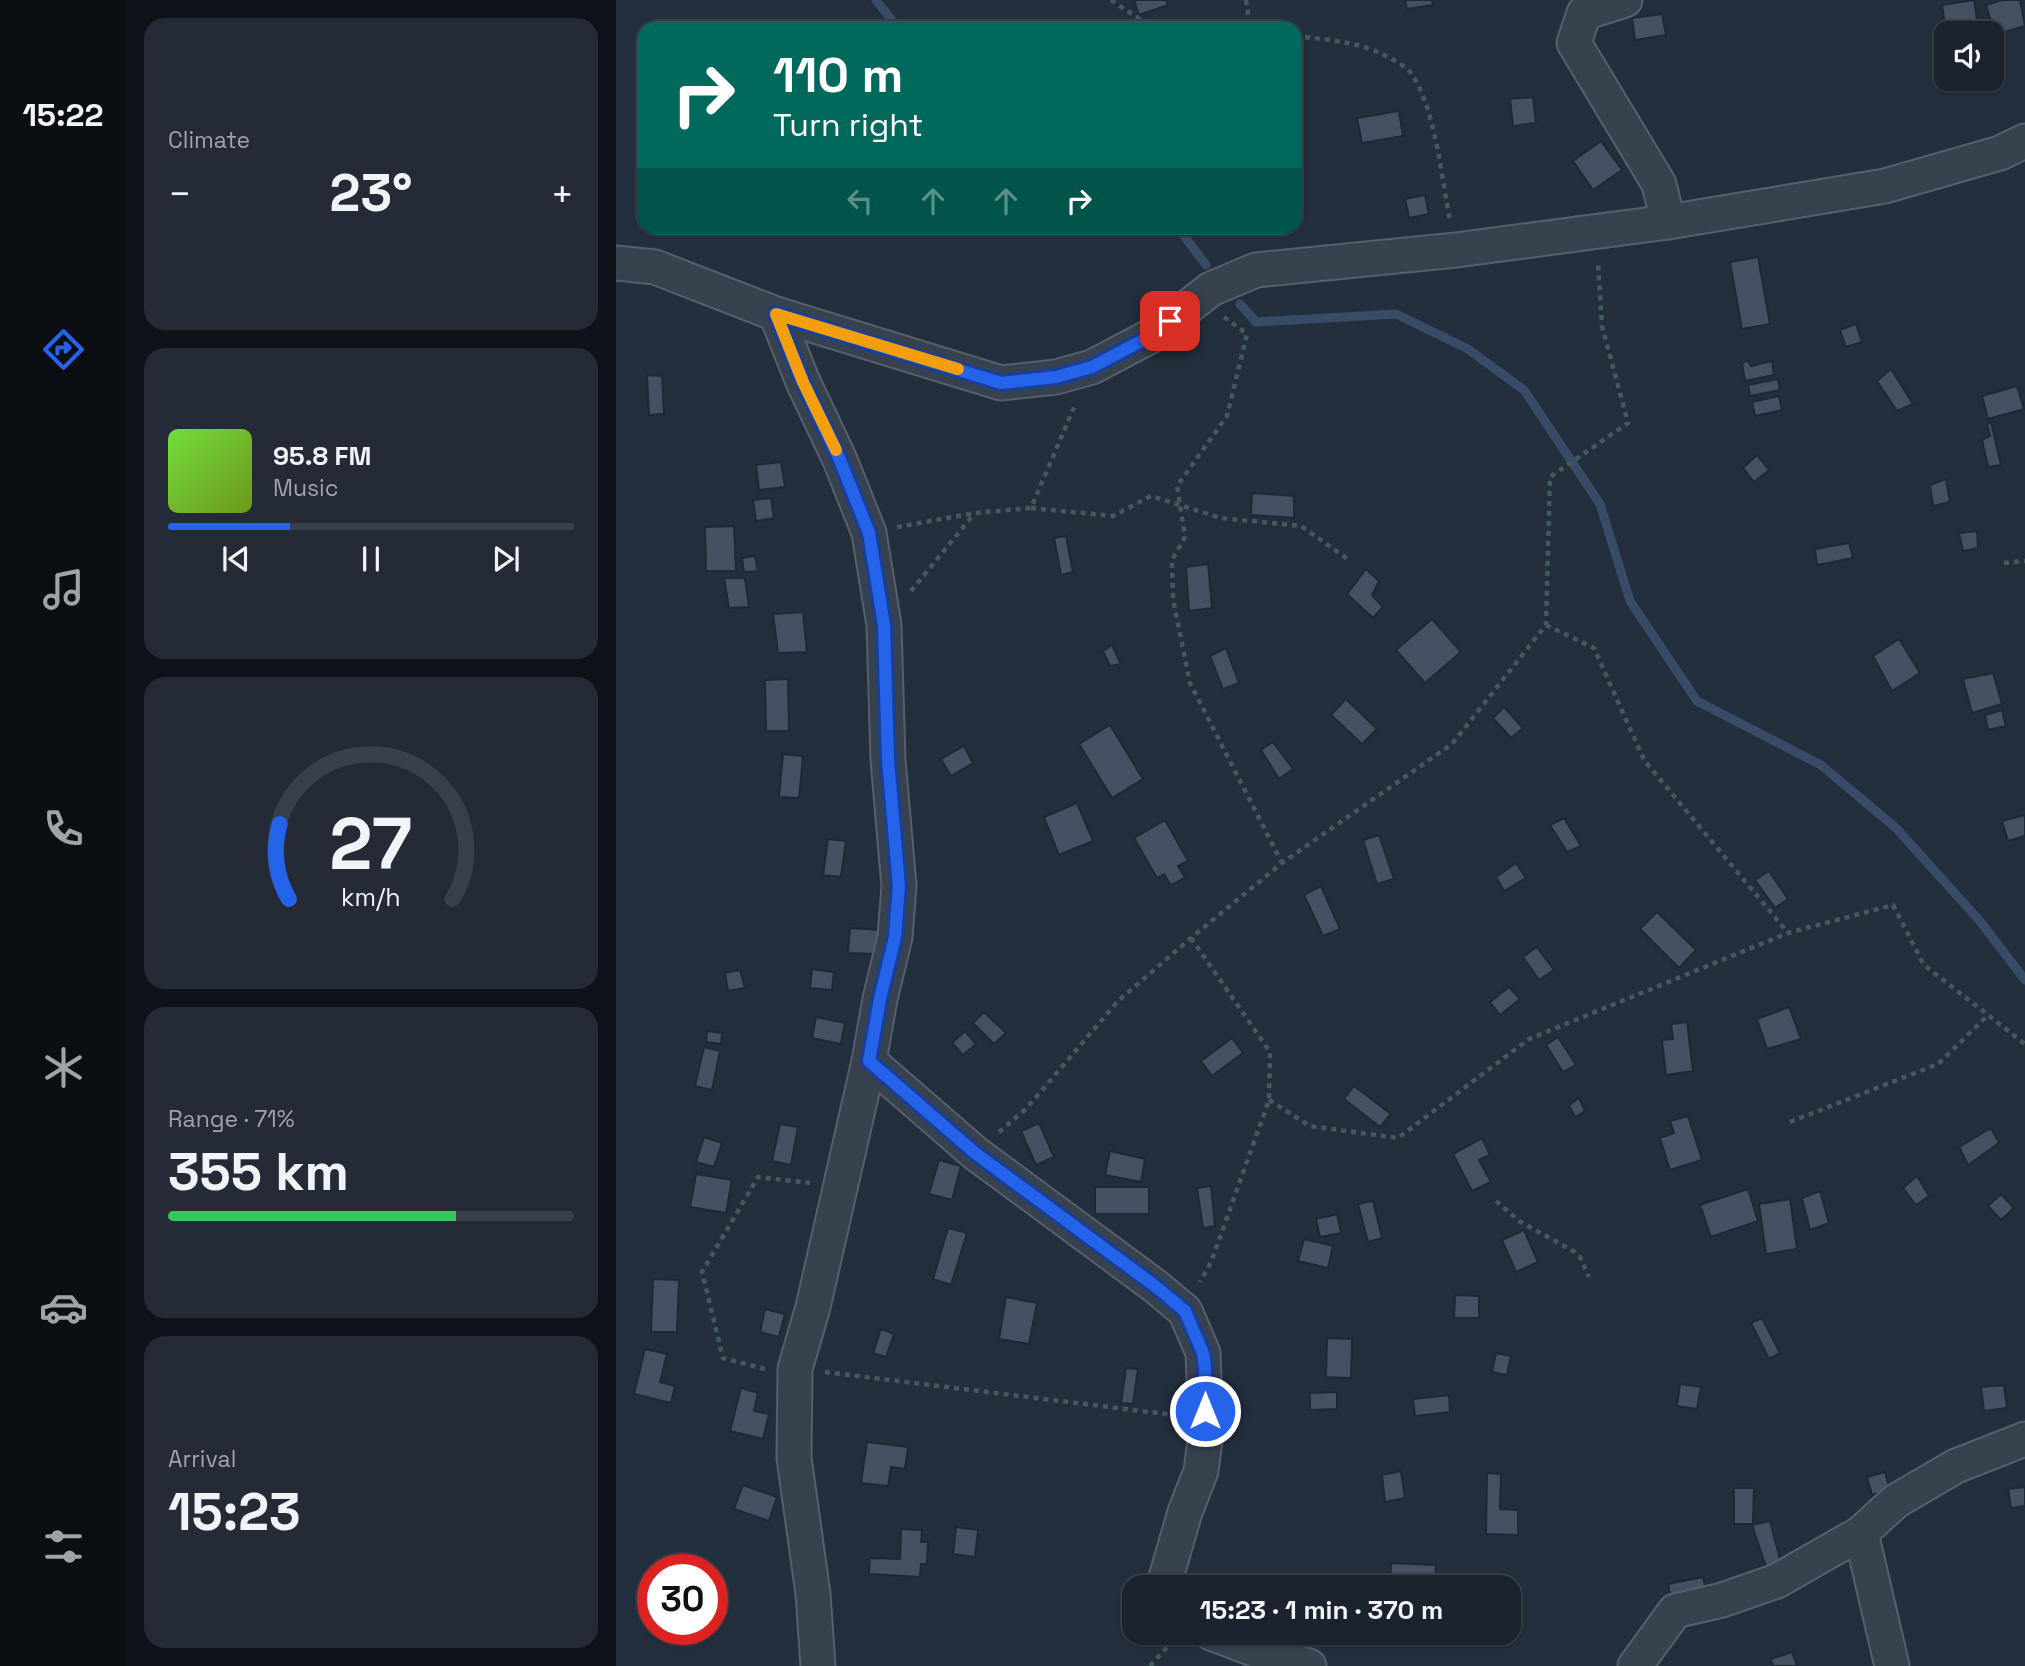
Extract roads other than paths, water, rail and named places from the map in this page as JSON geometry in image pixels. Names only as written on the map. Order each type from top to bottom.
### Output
[{"type":"street","points":[[1626,0],[1584,13],[1574,43],[1659,184],[1668,222]]},
{"type":"street","points":[[616,263],[655,267],[776,314],[1001,383],[1056,377],[1092,367],[1149,337],[1211,289],[1256,270],[1456,250],[1668,222],[1885,186],[2000,153],[2025,141]]},
{"type":"street","points":[[776,314],[869,533],[884,625],[888,760],[899,886],[895,937],[869,1061],[813,1307],[794,1369],[794,1458],[813,1594],[818,1666]]},
{"type":"street","points":[[869,1061],[975,1153],[1185,1311],[1203,1353],[1206,1433],[1201,1471],[1185,1512],[1168,1575]]},
{"type":"street","points":[[1635,1666],[1675,1611],[1722,1600],[1777,1581],[1861,1534],[1896,1502],[1956,1466],[2025,1439]]},
{"type":"street","points":[[1861,1534],[1892,1666]]},
{"type":"street","points":[[1243,1645],[1308,1666]]},
{"type":"waterway","points":[[876,0],[892,21]]},
{"type":"waterway","points":[[1183,235],[1206,265]]},
{"type":"waterway","points":[[1240,304],[1256,322],[1396,314],[1468,349],[1524,390],[1600,504],[1630,601],[1697,701],[1821,765],[1896,828],[1979,920],[2025,980]]}]
